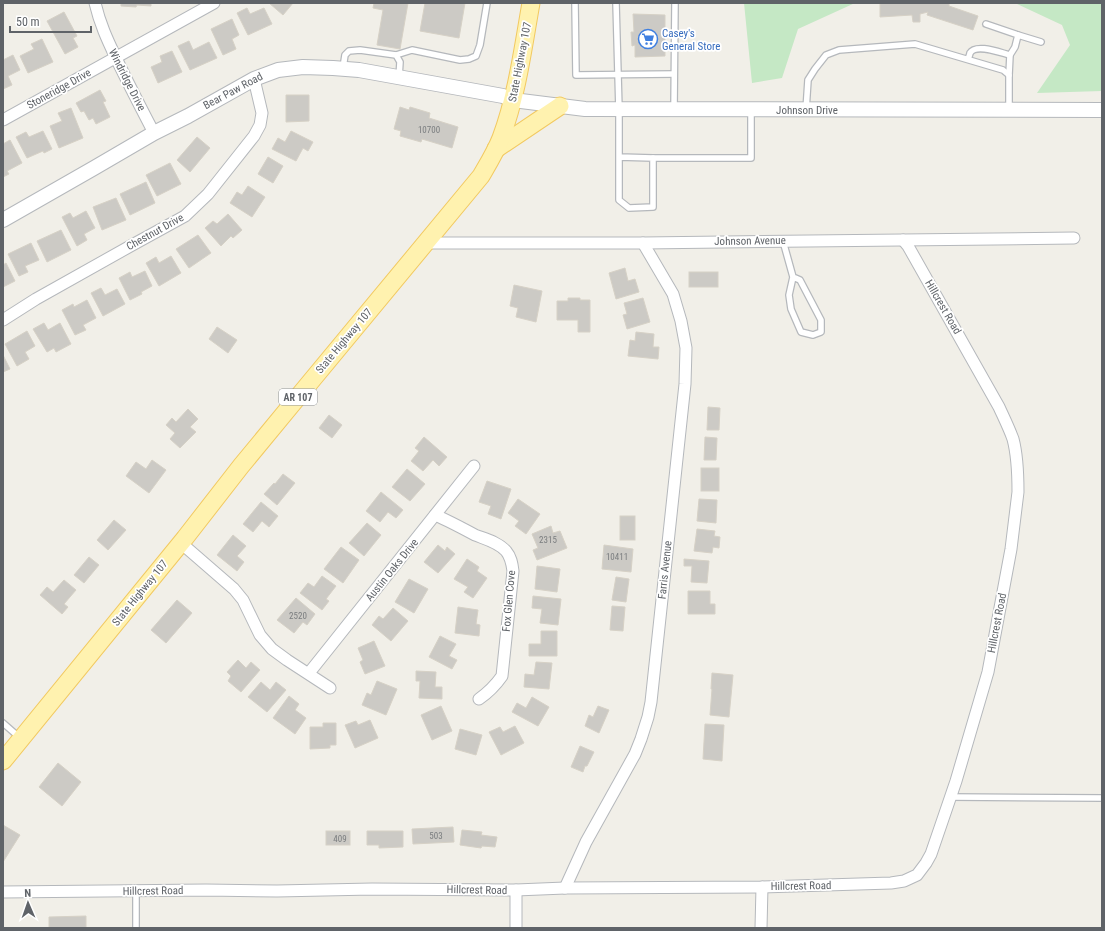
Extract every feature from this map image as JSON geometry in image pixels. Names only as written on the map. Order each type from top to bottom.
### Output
[{"type":"main road","name":"State Highway 107","points":[[3,760],[181,544],[241,466],[481,176],[496,149],[509,116],[531,3]]},
{"type":"main road","points":[[496,149],[560,106]]},
{"type":"street","name":"Windridge Drive","points":[[95,3],[104,33],[154,133]]},
{"type":"street","name":"Stoneridge Drive","points":[[3,120],[214,3]]},
{"type":"street","name":"Bear Paw Road","points":[[3,220],[154,133],[254,79],[278,70],[303,67],[343,69],[503,96],[513,100]]},
{"type":"street","name":"Chestnut Drive","points":[[3,320],[43,295],[185,216],[195,208],[254,136],[260,125],[262,113],[254,79]]},
{"type":"street","name":"Johnson Drive","points":[[513,100],[585,109],[618,110],[1102,110]]},
{"type":"street","name":"Johnson Avenue","points":[[426,243],[1074,238]]},
{"type":"street","name":"Hillcrest Road","points":[[3,892],[206,890],[277,891],[372,889],[516,890],[565,888],[762,887],[891,883],[904,881],[917,875],[931,854],[951,797],[988,672],[1011,549],[1018,492],[1018,472],[1013,441],[1000,407],[908,246],[903,240]]},
{"type":"street","name":"Farris Avenue","points":[[565,888],[586,842],[635,754],[648,717],[651,702],[685,384],[686,348],[681,321],[673,294],[643,242]]},
{"type":"street","name":"Austin Oaks Drive","points":[[309,673],[474,466]]},
{"type":"street","name":"Fox Glen Cove","points":[[436,515],[506,550],[511,558],[512,579],[502,676],[495,686],[479,699]]},
{"type":"street","points":[[181,544],[234,589],[243,600],[260,635],[272,648],[287,660],[330,688]]},
{"type":"street","points":[[761,928],[762,887]]},
{"type":"street","points":[[516,890],[516,928]]},
{"type":"lane","points":[[343,69],[345,55],[349,51],[360,50],[396,56],[412,50],[460,60],[470,59],[476,56],[480,45],[487,3]]},
{"type":"lane","points":[[575,3],[576,75],[674,74]]},
{"type":"lane","points":[[616,3],[619,200],[629,208],[653,207],[653,158]]},
{"type":"lane","points":[[674,3],[674,110]]},
{"type":"lane","points":[[986,24],[1041,42]]},
{"type":"lane","points":[[1009,110],[1010,56],[1015,47],[1018,35]]},
{"type":"lane","points":[[806,110],[808,80],[826,55],[839,50],[915,44],[1003,70],[1009,75]]},
{"type":"lane","points":[[968,60],[970,54],[974,50],[984,49],[1010,56]]},
{"type":"lane","points":[[396,56],[400,62],[398,78]]},
{"type":"lane","points":[[619,157],[751,158],[751,110]]},
{"type":"lane","points":[[783,241],[793,277],[789,295],[791,309],[801,332],[812,335],[821,332],[821,320],[800,280],[793,277]]},
{"type":"lane","points":[[3,723],[21,738]]},
{"type":"lane","points":[[951,797],[1102,798]]},
{"type":"lane","points":[[136,891],[136,928]]},
{"type":"green space","points":[[744,3],[855,3],[798,29],[782,78],[752,83]]},
{"type":"green space","points":[[1015,3],[1102,3],[1102,91],[1037,93],[1070,45],[1062,25]]},
{"type":"building","points":[[121,3],[151,3],[151,6],[121,6]]},
{"type":"building","points":[[269,3],[293,3],[283,15]]},
{"type":"building","points":[[374,3],[408,3],[400,49],[377,45],[383,10],[373,8]]},
{"type":"building","points":[[425,3],[465,3],[459,38],[420,31]]},
{"type":"building","points":[[880,3],[949,3],[949,6],[978,16],[973,30],[927,15],[928,12],[920,14],[920,22],[913,22],[912,15],[880,17]]},
{"type":"building","points":[[247,8],[250,14],[264,8],[272,24],[248,35],[237,13]]},
{"type":"building","points":[[64,12],[77,36],[73,38],[78,47],[65,54],[47,21]]},
{"type":"building","name":"Casey's General Store","points":[[633,14],[665,15],[665,56],[635,57],[635,45],[632,46],[631,32],[634,32]]},
{"type":"building","points":[[232,19],[239,35],[232,39],[236,49],[223,55],[211,29]]},
{"type":"building","points":[[42,39],[53,62],[28,73],[20,56],[34,49],[31,44]]},
{"type":"building","points":[[189,41],[193,50],[209,42],[217,58],[190,70],[178,46]]},
{"type":"building","points":[[172,51],[182,72],[158,83],[151,67],[162,62],[160,56]]},
{"type":"building","points":[[13,55],[20,70],[8,76],[12,85],[3,89],[3,60]]},
{"type":"building","points":[[100,90],[106,101],[103,102],[110,117],[96,124],[93,118],[89,120],[84,111],[81,112],[76,103]]},
{"type":"building","points":[[286,95],[309,95],[309,121],[286,122]]},
{"type":"building","points":[[400,107],[409,110],[410,107],[430,113],[429,118],[458,127],[452,148],[422,139],[421,142],[400,136],[401,131],[394,129]]},
{"type":"building","points":[[71,108],[83,138],[59,148],[50,126],[62,121],[58,113]]},
{"type":"building","points":[[43,131],[52,149],[27,158],[16,137],[26,132],[29,137]]},
{"type":"building","points":[[291,131],[313,142],[308,151],[303,148],[296,161],[272,149],[278,138],[285,142]]},
{"type":"building","points":[[197,137],[210,148],[190,172],[177,160]]},
{"type":"building","points":[[10,140],[22,163],[7,171],[9,174],[3,177],[3,144]]},
{"type":"building","points":[[268,157],[283,166],[273,183],[258,174]]},
{"type":"building","points":[[170,163],[181,184],[157,196],[146,175]]},
{"type":"building","points":[[146,182],[155,203],[130,215],[120,194]]},
{"type":"building","points":[[248,186],[265,197],[252,217],[230,203],[237,192],[242,195]]},
{"type":"building","points":[[116,198],[126,220],[102,230],[93,207]]},
{"type":"building","points":[[86,211],[95,228],[84,234],[87,240],[77,246],[62,217],[70,213],[73,218]]},
{"type":"building","points":[[228,214],[242,230],[233,238],[231,236],[221,246],[205,228],[213,221],[217,224]]},
{"type":"building","points":[[61,230],[71,250],[47,262],[37,241]]},
{"type":"building","points":[[198,235],[211,253],[189,268],[176,249]]},
{"type":"building","points":[[31,243],[39,260],[25,266],[28,272],[19,276],[8,254]]},
{"type":"building","points":[[171,256],[181,273],[159,286],[146,263],[156,257],[159,263]]},
{"type":"building","points":[[6,263],[15,281],[3,287],[3,265]]},
{"type":"building","points":[[625,268],[628,281],[635,279],[639,292],[616,299],[609,273]]},
{"type":"building","points":[[145,271],[152,286],[141,292],[142,294],[130,300],[119,278],[130,272],[132,277]]},
{"type":"building","points":[[689,272],[718,272],[718,287],[689,287]]},
{"type":"building","points":[[514,285],[542,291],[536,322],[516,317],[518,308],[510,306]]},
{"type":"building","points":[[101,288],[105,295],[117,289],[125,304],[103,316],[91,293]]},
{"type":"building","points":[[568,298],[590,300],[590,332],[578,332],[578,320],[557,320],[557,301],[568,301]]},
{"type":"building","points":[[643,298],[650,322],[627,329],[623,315],[627,314],[624,303]]},
{"type":"building","points":[[87,300],[96,318],[83,325],[86,330],[75,335],[62,310],[73,304],[74,307]]},
{"type":"building","points":[[44,323],[48,330],[60,323],[71,344],[56,352],[54,348],[47,352],[33,329]]},
{"type":"building","points":[[217,327],[237,340],[228,353],[209,339]]},
{"type":"building","points":[[27,331],[35,346],[25,352],[29,359],[17,366],[5,344]]},
{"type":"building","points":[[636,332],[654,334],[653,347],[659,347],[658,359],[628,356],[630,340],[635,341]]},
{"type":"building","points":[[3,355],[10,369],[3,372]]},
{"type":"building","points":[[708,407],[720,408],[719,430],[707,430]]},
{"type":"building","points":[[188,409],[198,419],[190,427],[196,432],[180,448],[170,439],[175,433],[166,425],[172,418],[176,422]]},
{"type":"building","points":[[329,415],[342,425],[332,438],[319,428]]},
{"type":"building","points":[[424,437],[447,457],[439,466],[433,460],[423,471],[411,461],[419,451],[415,448]]},
{"type":"building","points":[[705,437],[717,438],[716,460],[704,460]]},
{"type":"building","points":[[152,460],[166,470],[149,493],[126,476],[136,462],[146,469]]},
{"type":"building","points":[[701,468],[719,468],[719,491],[701,491]]},
{"type":"building","points":[[407,469],[425,484],[410,501],[392,487]]},
{"type":"building","points":[[283,474],[295,483],[277,505],[264,494]]},
{"type":"building","points":[[487,481],[511,489],[501,519],[488,514],[491,506],[479,502]]},
{"type":"building","points":[[381,492],[403,510],[396,518],[388,512],[380,522],[366,511]]},
{"type":"building","points":[[518,499],[540,514],[526,534],[515,526],[519,521],[508,513]]},
{"type":"building","points":[[699,499],[717,500],[716,523],[697,521]]},
{"type":"building","points":[[261,502],[278,516],[269,527],[262,521],[253,532],[243,524]]},
{"type":"building","points":[[620,516],[635,516],[635,540],[620,540]]},
{"type":"building","points":[[114,520],[126,530],[108,550],[97,540]]},
{"type":"building","points":[[367,523],[381,535],[364,556],[349,543]]},
{"type":"building","points":[[551,526],[553,533],[560,531],[567,548],[537,560],[533,550],[538,548],[532,534]]},
{"type":"building","points":[[697,529],[715,531],[714,536],[720,537],[719,548],[713,547],[712,553],[694,551]]},
{"type":"building","points":[[233,535],[246,546],[237,556],[244,562],[237,571],[217,555]]},
{"type":"building","points":[[438,545],[445,551],[447,547],[455,554],[438,573],[424,562]]},
{"type":"building","points":[[604,545],[633,549],[631,572],[602,569]]},
{"type":"building","points":[[341,547],[359,560],[343,583],[324,569]]},
{"type":"building","points":[[89,557],[99,565],[84,583],[74,575]]},
{"type":"building","points":[[467,559],[479,567],[477,571],[487,578],[473,598],[464,592],[468,587],[454,579]]},
{"type":"building","points":[[684,559],[709,561],[707,583],[691,582],[692,566],[684,566]]},
{"type":"building","points":[[537,566],[560,569],[557,592],[535,589]]},
{"type":"building","points":[[322,576],[336,586],[326,599],[329,601],[322,610],[300,593],[308,583],[314,587]]},
{"type":"building","points":[[616,577],[629,579],[626,602],[612,600]]},
{"type":"building","points":[[409,579],[428,589],[414,613],[395,602]]},
{"type":"building","points":[[64,580],[76,590],[64,604],[68,607],[62,614],[40,595],[47,587],[53,592]]},
{"type":"building","points":[[688,591],[710,591],[710,604],[715,604],[715,614],[688,614]]},
{"type":"building","points":[[533,596],[561,599],[558,625],[540,623],[542,609],[532,608]]},
{"type":"building","points":[[296,598],[315,614],[307,625],[303,622],[294,633],[277,620]]},
{"type":"building","points":[[177,600],[192,613],[166,643],[151,630]]},
{"type":"building","points":[[612,606],[625,607],[623,631],[610,630]]},
{"type":"building","points":[[458,607],[478,610],[476,624],[480,625],[479,636],[455,633]]},
{"type":"building","points":[[393,608],[408,621],[391,641],[372,625],[379,616],[383,619]]},
{"type":"building","points":[[541,631],[557,631],[557,656],[529,656],[529,644],[541,644]]},
{"type":"building","points":[[440,636],[456,644],[449,656],[457,660],[452,669],[429,657]]},
{"type":"building","points":[[374,641],[385,666],[365,674],[360,662],[363,660],[358,648]]},
{"type":"building","points":[[238,660],[246,668],[251,662],[260,670],[241,692],[228,681],[231,676],[227,672]]},
{"type":"building","points":[[536,662],[552,663],[549,689],[524,687],[525,674],[534,675]]},
{"type":"building","points":[[416,671],[436,672],[435,687],[442,687],[442,699],[419,698],[420,681],[416,681]]},
{"type":"building","points":[[712,673],[733,675],[729,717],[710,715]]},
{"type":"building","points":[[377,681],[397,689],[386,715],[362,705],[367,693],[371,695]]},
{"type":"building","points":[[261,682],[270,690],[276,682],[286,690],[267,712],[248,697]]},
{"type":"building","points":[[289,696],[299,704],[295,710],[306,718],[295,734],[273,718]]},
{"type":"building","points":[[532,697],[549,707],[538,726],[512,712],[517,703],[526,708]]},
{"type":"building","points":[[441,706],[452,731],[432,740],[421,715]]},
{"type":"building","points":[[598,706],[609,710],[599,733],[585,726],[589,715],[593,717]]},
{"type":"building","points":[[370,720],[378,738],[355,748],[345,725],[356,721],[358,725]]},
{"type":"building","points":[[323,723],[336,723],[336,745],[330,745],[330,748],[310,749],[310,727],[323,727]]},
{"type":"building","points":[[705,724],[724,725],[722,761],[703,759]]},
{"type":"building","points":[[515,726],[524,743],[501,755],[489,732],[500,727],[503,732]]},
{"type":"building","points":[[460,729],[482,735],[476,755],[455,749]]},
{"type":"building","points":[[580,746],[594,752],[583,772],[571,767]]},
{"type":"building","points":[[58,763],[81,782],[62,806],[39,787]]},
{"type":"building","points":[[3,825],[20,835],[3,862]]},
{"type":"building","points":[[453,827],[454,842],[413,844],[412,829]]},
{"type":"building","points":[[462,830],[482,832],[481,835],[497,837],[495,847],[482,846],[481,848],[460,845]]},
{"type":"building","points":[[326,831],[350,831],[350,845],[326,845]]},
{"type":"building","points":[[367,831],[403,831],[403,847],[379,848],[379,845],[367,845]]},
{"type":"building","points":[[86,916],[86,928],[49,928],[49,917]]},
{"type":"place","name":"Casey's General Store","points":[[648,39]]}]
